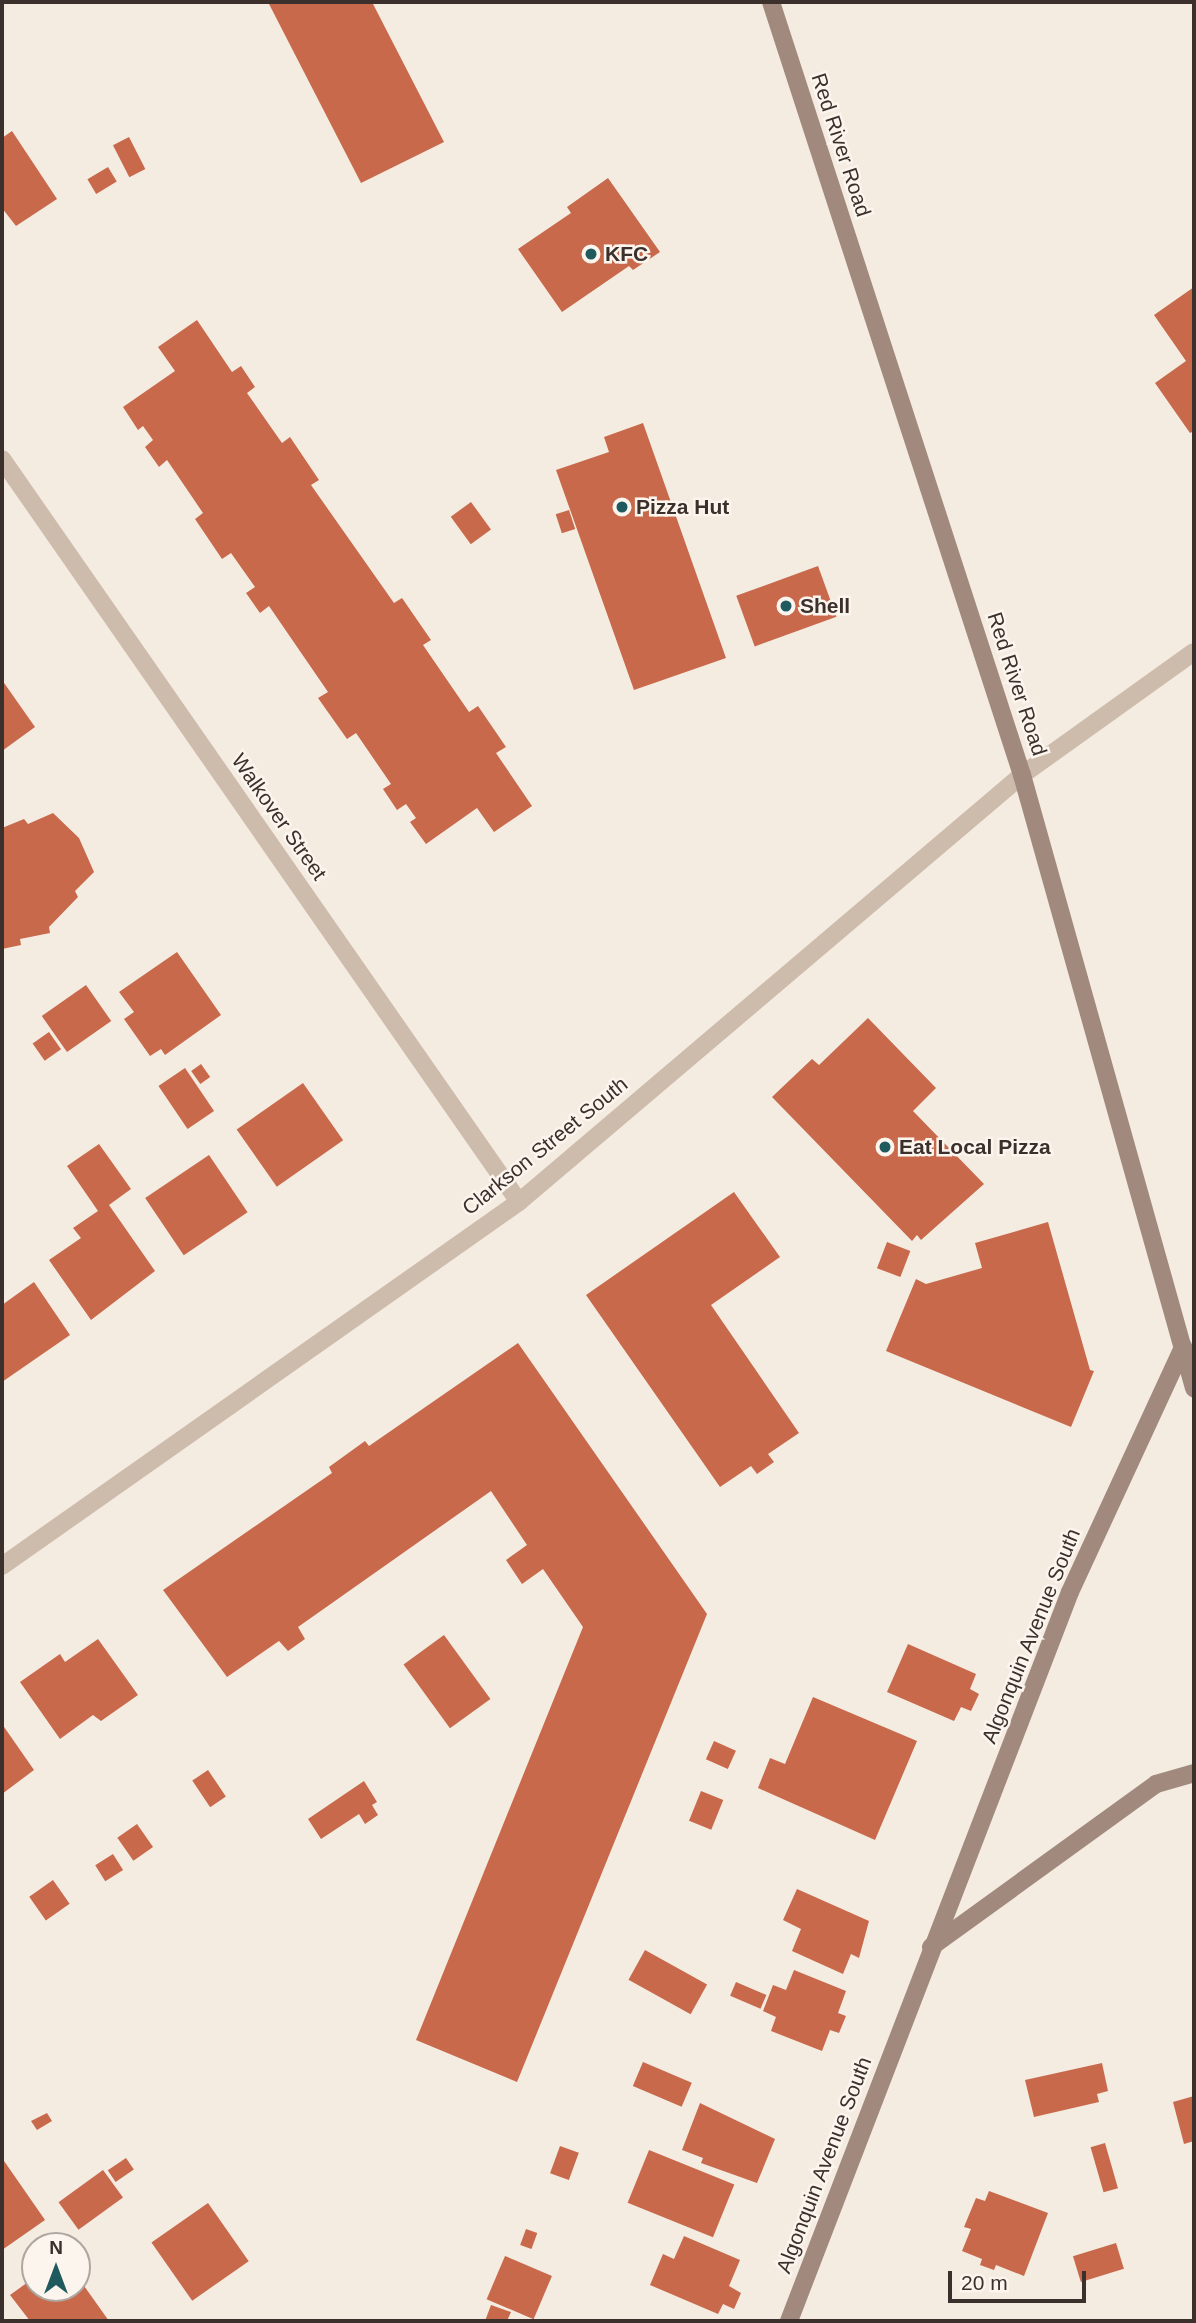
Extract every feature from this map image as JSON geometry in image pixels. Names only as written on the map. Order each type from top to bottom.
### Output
[{"type":"main road","name":"Red River Road","points":[[771,2],[1022,775],[1194,1388]]},
{"type":"main road","name":"Algonquin Avenue South","points":[[789,2321],[1070,1592],[1183,1347]]},
{"type":"main road","points":[[931,1947],[1156,1784],[1194,1773]]},
{"type":"street","name":"Walkover Street","points":[[2,459],[519,1202]]},
{"type":"street","name":"Clarkson Street South","points":[[2,1566],[519,1202],[1022,775],[1194,652]]},
{"type":"building","points":[[268,2],[372,2],[444,142],[361,183]]},
{"type":"building","points":[[12,131],[57,199],[16,226],[2,208],[2,138]]},
{"type":"building","points":[[129,137],[145,169],[129,177],[113,145]]},
{"type":"building","points":[[108,167],[117,182],[96,194],[87,179]]},
{"type":"building","points":[[608,178],[660,252],[633,270],[629,266],[562,312],[518,249],[571,213],[567,207]]},
{"type":"building","points":[[1194,287],[1194,431],[1190,433],[1155,383],[1186,361],[1154,315]]},
{"type":"building","points":[[197,320],[232,372],[241,366],[255,387],[247,393],[282,443],[290,437],[319,480],[311,485],[394,603],[402,598],[431,640],[423,645],[469,712],[478,706],[506,747],[496,753],[532,806],[494,832],[477,808],[426,844],[410,822],[416,818],[406,804],[397,810],[383,789],[391,784],[356,733],[347,739],[318,698],[328,692],[269,606],[260,613],[246,593],[255,587],[231,553],[222,559],[195,519],[203,513],[167,460],[159,467],[145,447],[153,440],[143,426],[138,430],[123,407],[175,371],[158,347]]},
{"type":"building","points":[[643,423],[726,658],[634,690],[556,470],[609,452],[604,437]]},
{"type":"building","points":[[471,502],[491,530],[471,544],[451,517]]},
{"type":"building","points":[[569,510],[575,529],[562,533],[556,514]]},
{"type":"building","name":"Shell","points":[[818,566],[836,617],[755,646],[736,596]]},
{"type":"building","points":[[2,680],[35,727],[2,751]]},
{"type":"building","points":[[53,813],[79,838],[94,872],[75,891],[78,897],[49,927],[50,933],[20,939],[21,945],[2,949],[2,828],[24,819],[28,824]]},
{"type":"building","points":[[177,952],[221,1015],[165,1055],[161,1049],[150,1056],[124,1019],[134,1012],[119,992]]},
{"type":"building","points":[[86,985],[111,1021],[67,1052],[42,1016]]},
{"type":"building","name":"Eat Local Pizza","points":[[868,1018],[936,1088],[913,1111],[984,1184],[921,1240],[917,1235],[912,1241],[772,1097],[812,1059],[819,1065]]},
{"type":"building","points":[[49,1032],[61,1049],[45,1061],[33,1043]]},
{"type":"building","points":[[201,1064],[210,1077],[200,1084],[191,1071]]},
{"type":"building","points":[[185,1068],[214,1111],[188,1129],[158,1086]]},
{"type":"building","points":[[303,1083],[343,1140],[277,1187],[237,1129]]},
{"type":"building","points":[[99,1144],[131,1189],[109,1205],[155,1271],[91,1320],[49,1260],[81,1238],[73,1228],[98,1211],[67,1166]]},
{"type":"building","points":[[209,1155],[248,1212],[184,1255],[145,1198]]},
{"type":"building","points":[[734,1192],[780,1257],[711,1305],[799,1433],[768,1454],[774,1462],[757,1474],[751,1466],[720,1487],[586,1295]]},
{"type":"building","points":[[1048,1222],[1090,1370],[1094,1371],[1071,1427],[886,1351],[916,1279],[926,1284],[982,1268],[975,1243]]},
{"type":"building","points":[[887,1242],[910,1251],[900,1277],[877,1268]]},
{"type":"building","points":[[34,1282],[70,1335],[2,1382],[2,1305]]},
{"type":"building","points":[[518,1343],[707,1614],[517,2082],[416,2040],[583,1627],[543,1569],[522,1584],[506,1560],[527,1545],[491,1491],[298,1627],[305,1639],[288,1651],[279,1641],[227,1677],[163,1590],[332,1473],[329,1467],[365,1441],[369,1446]]},
{"type":"building","points":[[444,1635],[490,1699],[450,1728],[404,1664]]},
{"type":"building","points":[[98,1639],[138,1695],[101,1721],[93,1715],[60,1739],[20,1682],[60,1654],[65,1662]]},
{"type":"building","points":[[908,1644],[976,1674],[970,1689],[979,1694],[971,1711],[961,1707],[954,1721],[887,1692]]},
{"type":"building","points":[[813,1697],[917,1741],[875,1840],[758,1788],[770,1758],[785,1764]]},
{"type":"building","points":[[2,1724],[34,1770],[2,1794]]},
{"type":"building","points":[[714,1741],[736,1751],[728,1769],[706,1759]]},
{"type":"building","points":[[208,1770],[226,1797],[210,1807],[192,1781]]},
{"type":"building","points":[[364,1781],[377,1802],[372,1805],[378,1815],[365,1824],[359,1814],[321,1839],[308,1819]]},
{"type":"building","points":[[701,1791],[723,1800],[711,1830],[689,1821]]},
{"type":"building","points":[[137,1824],[153,1847],[133,1861],[117,1838]]},
{"type":"building","points":[[113,1854],[123,1870],[105,1881],[95,1865]]},
{"type":"building","points":[[53,1880],[70,1904],[46,1920],[29,1897]]},
{"type":"building","points":[[797,1889],[869,1921],[859,1958],[851,1954],[843,1974],[792,1951],[801,1929],[783,1920]]},
{"type":"building","points":[[645,1950],[707,1984],[691,2014],[629,1980]]},
{"type":"building","points":[[794,1970],[846,1991],[838,2013],[846,2016],[839,2033],[830,2030],[822,2051],[771,2031],[776,2017],[763,2011],[773,1985],[786,1990]]},
{"type":"building","points":[[736,1982],[766,1995],[761,2009],[730,1996]]},
{"type":"building","points":[[643,2062],[692,2083],[682,2107],[633,2086]]},
{"type":"building","points":[[1102,2063],[1108,2091],[1097,2094],[1099,2102],[1034,2117],[1025,2080]]},
{"type":"building","points":[[1194,2096],[1194,2141],[1184,2144],[1173,2102]]},
{"type":"building","points":[[700,2103],[775,2139],[757,2183],[701,2163],[703,2158],[682,2150]]},
{"type":"building","points":[[47,2113],[52,2121],[37,2130],[31,2121]]},
{"type":"building","points":[[1105,2143],[1118,2188],[1104,2192],[1091,2147]]},
{"type":"building","points":[[560,2146],[579,2153],[569,2180],[550,2173]]},
{"type":"building","points":[[649,2150],[734,2184],[713,2237],[628,2203]]},
{"type":"building","points":[[2,2158],[45,2220],[28,2232],[21,2232],[21,2237],[2,2250]]},
{"type":"building","points":[[126,2158],[134,2170],[116,2182],[108,2170]]},
{"type":"building","points":[[103,2170],[123,2198],[78,2230],[59,2202]]},
{"type":"building","points":[[989,2191],[1048,2213],[1024,2276],[996,2265],[994,2270],[980,2265],[982,2259],[962,2251],[971,2229],[964,2227],[976,2198],[985,2201]]},
{"type":"building","points":[[208,2203],[249,2261],[192,2301],[151,2243]]},
{"type":"building","points":[[526,2229],[537,2233],[531,2249],[520,2245]]},
{"type":"building","points":[[684,2236],[740,2260],[729,2286],[741,2293],[734,2309],[723,2304],[718,2314],[650,2285],[663,2254],[674,2259]]},
{"type":"building","points":[[1116,2243],[1124,2269],[1081,2282],[1073,2256]]},
{"type":"building","points":[[505,2256],[552,2276],[534,2319],[487,2299]]},
{"type":"building","points":[[21,2287],[21,2302],[91,2302],[91,2296],[109,2321],[30,2321],[10,2295]]},
{"type":"building","points":[[491,2305],[511,2312],[507,2321],[485,2321]]},
{"type":"place","name":"KFC","points":[[591,254]]},
{"type":"place","name":"Pizza Hut","points":[[622,507]]},
{"type":"place","name":"Shell","points":[[786,606]]},
{"type":"place","name":"Eat Local Pizza","points":[[885,1147]]}]
